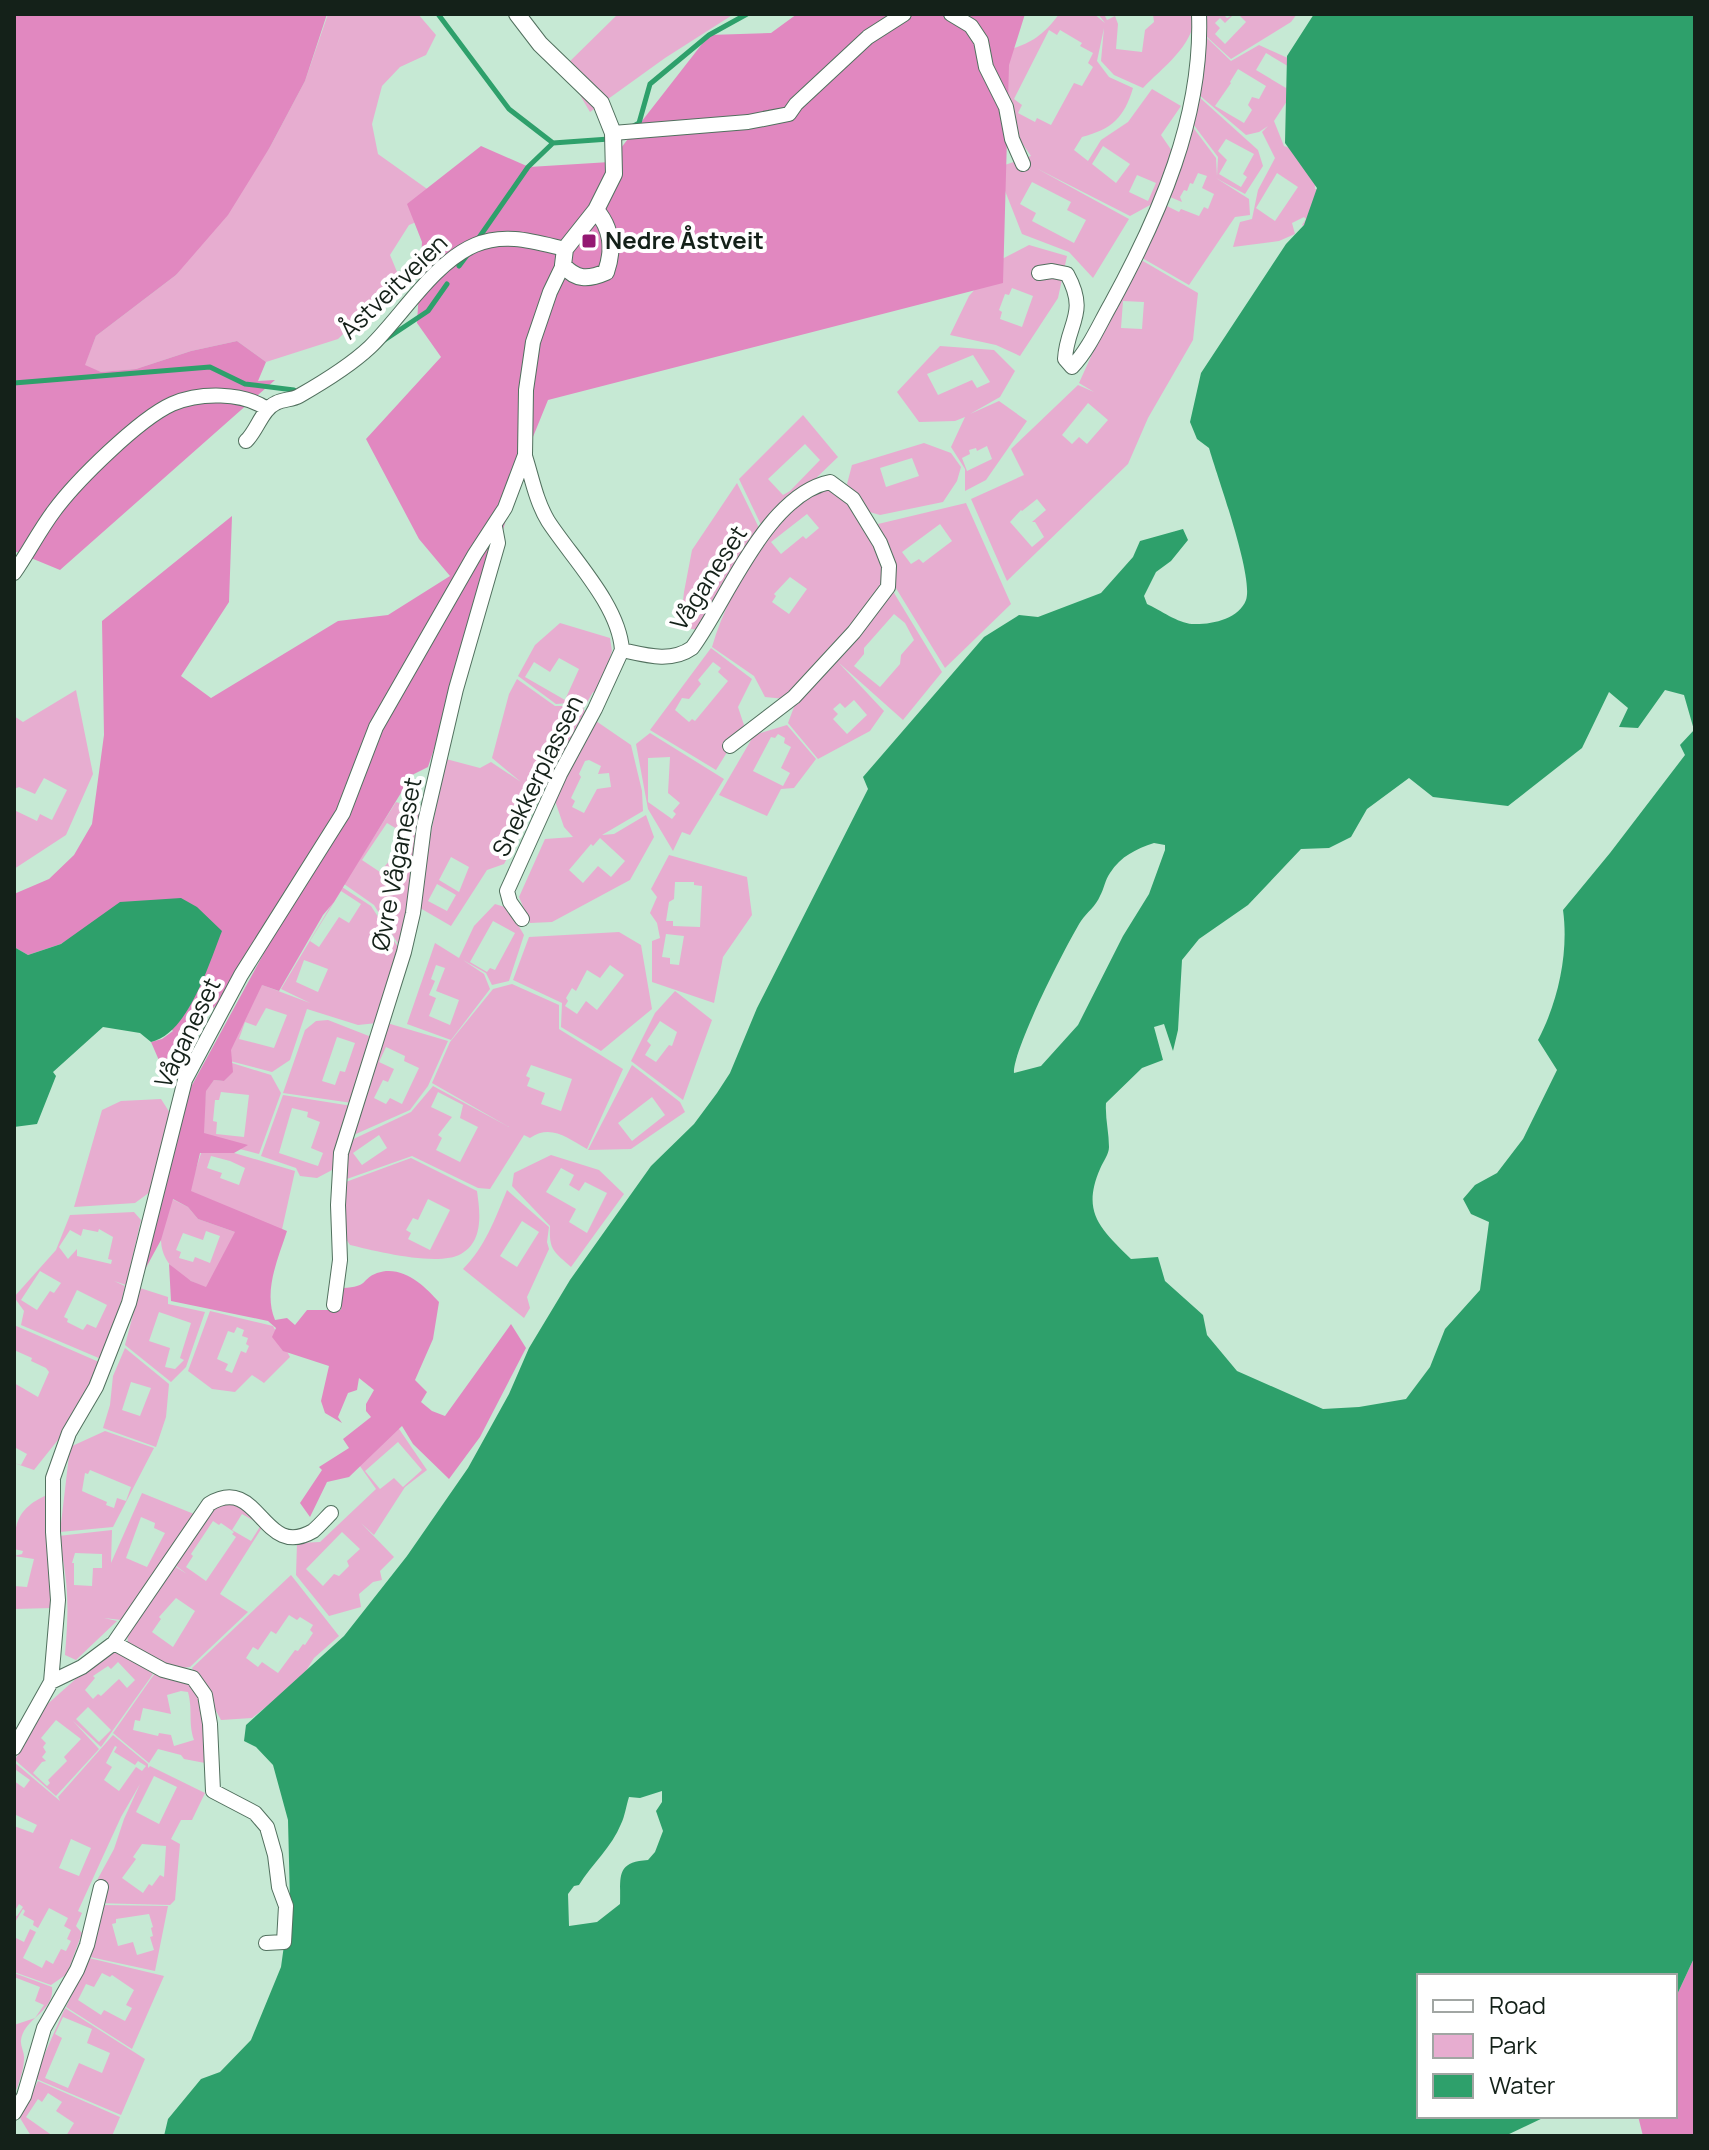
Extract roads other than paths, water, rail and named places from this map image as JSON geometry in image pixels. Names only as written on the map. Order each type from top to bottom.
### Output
[{"type":"street","points":[[517,14],[540,44],[601,103],[613,140],[614,174],[596,210],[564,257]]},
{"type":"street","points":[[613,140],[632,133],[748,122],[789,114],[868,37],[904,14]]},
{"type":"street","points":[[951,14],[971,26],[981,41],[986,67],[1006,107],[1012,139],[1023,164]]},
{"type":"street","points":[[1039,273],[1052,271],[1067,274],[1078,301],[1065,359],[1072,367],[1081,358],[1152,224],[1168,180],[1193,105],[1200,40],[1199,14]]},
{"type":"street","name":"Åstveitveien","points":[[267,409],[298,396],[368,349],[450,261],[474,245],[496,238],[518,238],[564,257],[570,273],[583,279],[606,272],[611,256],[610,239],[606,222],[596,210]]},
{"type":"street","name":"Våganeset","points":[[564,257],[533,342],[526,390],[525,455],[540,505],[607,607],[621,638],[622,650],[651,656],[683,654],[699,639],[761,537],[793,503],[819,484],[830,482],[853,499],[880,543],[889,566],[888,587],[854,632],[794,697],[730,746]]},
{"type":"street","points":[[14,573],[52,513],[77,483],[156,413],[179,402],[214,397],[241,398],[267,409],[255,433],[246,441]]},
{"type":"street","name":"Våganeset","points":[[14,1748],[51,1682],[58,1600],[53,1478],[69,1433],[96,1387],[129,1303],[185,1080],[241,975],[343,813],[376,727],[475,554],[495,527],[525,455]]},
{"type":"street","name":"Øvre Våganeset","points":[[334,1305],[340,1260],[338,1205],[341,1153],[404,952],[413,913],[424,826],[456,689],[498,543],[495,527]]},
{"type":"street","name":"Snekkerplassen","points":[[522,919],[510,902],[507,891],[560,774],[622,650]]},
{"type":"street","points":[[51,1682],[82,1667],[114,1643],[209,1504],[223,1496],[242,1498],[274,1531],[293,1536],[312,1531],[331,1513]]},
{"type":"street","points":[[114,1643],[163,1670],[193,1678],[205,1695],[210,1724],[213,1791],[255,1813],[267,1827],[275,1855],[279,1887],[286,1906],[284,1942],[266,1943]]},
{"type":"street","points":[[14,2113],[24,2096],[44,2028],[77,1970],[87,1945],[101,1887]]},
{"type":"water","points":[[1314,14],[1695,14],[1695,1956],[1677,1995],[1677,1974],[1417,1974],[1417,2118],[1543,2118],[1505,2136],[164,2136],[168,2119],[201,2079],[220,2072],[251,2040],[281,1967],[290,1902],[288,1820],[273,1765],[256,1747],[244,1741],[246,1725],[344,1636],[407,1556],[468,1468],[509,1394],[529,1348],[570,1280],[651,1166],[694,1124],[717,1093],[730,1073],[757,1008],[868,789],[863,777],[984,637],[1019,615],[1038,617],[1101,593],[1133,557],[1140,541],[1183,529],[1188,540],[1171,561],[1156,572],[1144,596],[1147,604],[1181,621],[1199,624],[1231,616],[1246,600],[1245,570],[1226,502],[1209,448],[1197,439],[1190,422],[1201,373],[1286,244],[1304,225],[1317,188],[1285,143],[1287,56]],"holes":[[[1665,690],[1684,695],[1694,730],[1680,745],[1685,755],[1563,910],[1564,943],[1560,977],[1538,1040],[1557,1070],[1523,1139],[1497,1173],[1475,1185],[1463,1199],[1471,1214],[1489,1222],[1480,1290],[1445,1329],[1430,1367],[1406,1399],[1323,1409],[1237,1371],[1207,1335],[1203,1315],[1165,1281],[1158,1257],[1131,1259],[1103,1229],[1094,1209],[1095,1184],[1109,1150],[1106,1103],[1142,1068],[1163,1060],[1154,1027],[1164,1024],[1173,1051],[1178,1030],[1182,960],[1199,939],[1248,905],[1301,849],[1329,848],[1351,837],[1367,809],[1409,778],[1433,797],[1508,806],[1582,748],[1609,692],[1628,708],[1619,727],[1638,728]],[[1154,843],[1165,845],[1149,894],[1123,936],[1078,1025],[1041,1066],[1014,1073],[1022,1043],[1042,997],[1074,933],[1098,900],[1108,876],[1114,867],[1135,851]],[[662,1791],[662,1802],[656,1811],[663,1831],[655,1852],[648,1860],[630,1864],[622,1873],[620,1904],[597,1922],[569,1926],[568,1894],[579,1885],[612,1840],[629,1797],[640,1798]]]},
{"type":"water","points":[[181,898],[197,907],[222,931],[187,1011],[164,1036],[151,1042],[140,1033],[103,1027],[53,1072],[56,1076],[37,1124],[14,1127],[14,947],[28,955],[61,944],[120,902]]},
{"type":"waterway","points":[[438,14],[509,109],[553,143],[609,139]]},
{"type":"waterway","points":[[632,127],[639,123],[650,84],[709,35],[747,14]]},
{"type":"waterway","points":[[478,239],[528,167],[553,143]]},
{"type":"waterway","points":[[459,266],[468,254]]},
{"type":"waterway","points":[[383,341],[428,311],[447,284]]},
{"type":"waterway","points":[[14,383],[210,367],[245,384],[294,390]]},
{"type":"place","name":"Nedre Åstveit","points":[[589,241]]}]
